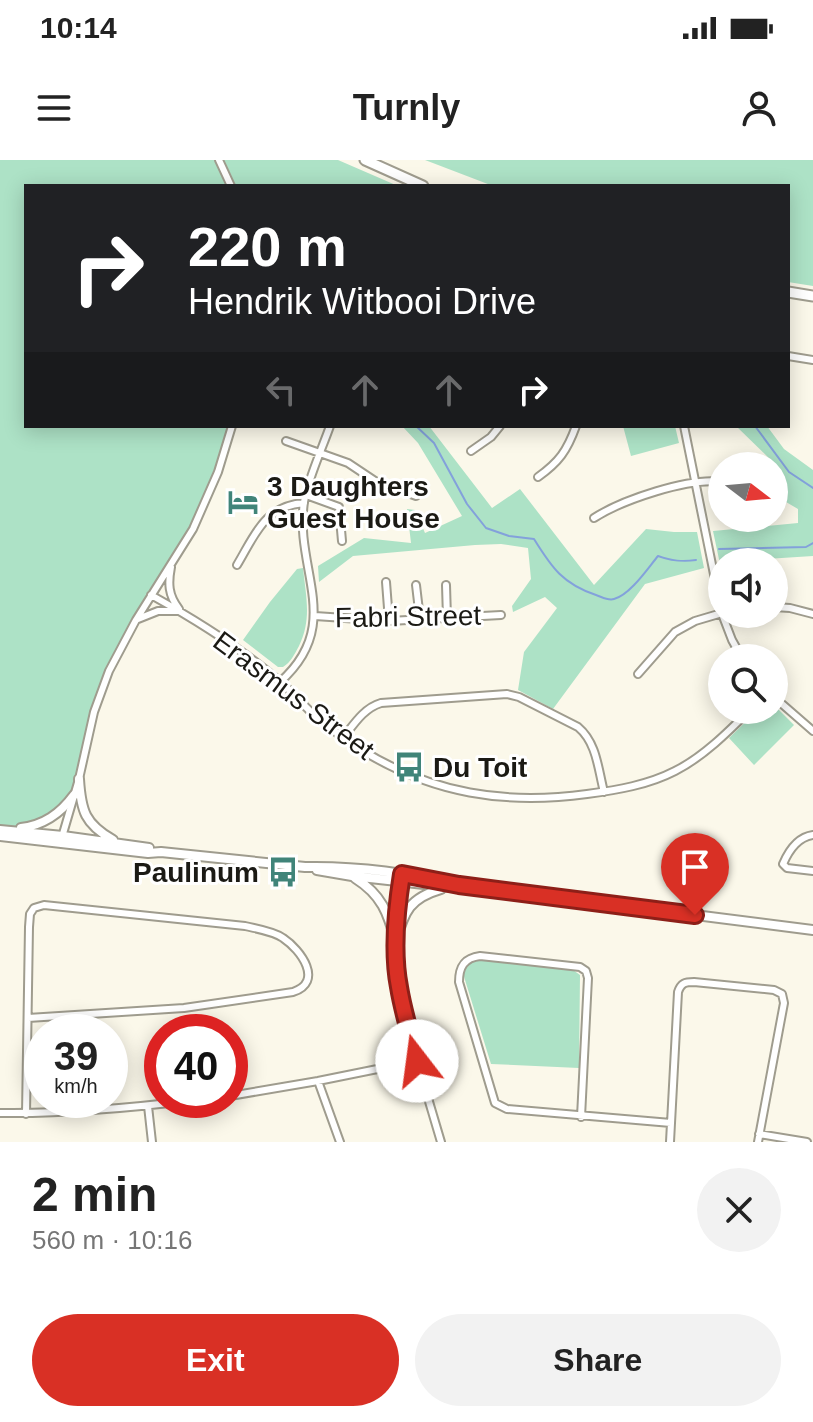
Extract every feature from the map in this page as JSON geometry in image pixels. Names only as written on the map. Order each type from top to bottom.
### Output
[{"type":"highway","points":[[365,160],[419,184]]},
{"type":"highway","points":[[790,292],[813,296]]},
{"type":"main road","points":[[79,779],[85,816],[101,833],[119,844]]},
{"type":"main road","points":[[1,832],[40,824],[59,812],[74,795]]},
{"type":"main road","points":[[1,832],[119,844],[161,852]]},
{"type":"main road","points":[[62,839],[148,853],[326,867],[813,930]]},
{"type":"main road","points":[[305,867],[352,876],[402,878],[446,887]]},
{"type":"main road","points":[[352,876],[370,888],[379,899],[396,942]]},
{"type":"main road","points":[[396,942],[408,907],[421,896],[459,885]]},
{"type":"street","points":[[219,160],[230,184]]},
{"type":"street","points":[[790,356],[813,360]]},
{"type":"street","points":[[62,839],[100,694],[109,671],[136,620],[193,529],[207,501],[231,428]]},
{"type":"street","points":[[280,682],[298,664],[307,649],[315,616],[306,551],[304,503],[329,428]]},
{"type":"street","points":[[471,451],[498,428]]},
{"type":"street","points":[[538,477],[563,456],[575,428]]},
{"type":"street","points":[[684,428],[708,548]]},
{"type":"street","points":[[286,441],[354,466],[375,481],[416,496]]},
{"type":"street","points":[[594,518],[618,504],[708,480]]},
{"type":"street","points":[[306,495],[339,507],[342,541]]},
{"type":"street","points":[[237,565],[263,521],[279,509],[304,503]]},
{"type":"street","points":[[171,563],[168,587],[181,612]]},
{"type":"street","points":[[386,582],[389,621]]},
{"type":"street","points":[[416,585],[420,619]]},
{"type":"street","points":[[446,585],[447,618]]},
{"type":"street","name":"Erasmus Street","points":[[151,595],[239,648],[311,713],[375,758],[419,778],[488,796],[544,799],[646,783],[676,771],[708,749],[735,724]]},
{"type":"street","points":[[788,608],[813,614]]},
{"type":"street","points":[[136,620],[158,611],[181,612]]},
{"type":"street","name":"Fabri Street","points":[[315,616],[389,621],[501,615]]},
{"type":"street","points":[[638,674],[675,632],[708,618]]},
{"type":"street","points":[[343,738],[369,707],[381,703],[513,695],[584,732],[592,744],[604,792]]},
{"type":"street","points":[[788,709],[813,731]]},
{"type":"street","points":[[813,835],[798,840],[783,864],[787,868],[813,871]]},
{"type":"street","points":[[402,878],[396,942],[399,986],[441,1142]]},
{"type":"street","points":[[44,905],[260,929],[284,938],[303,960],[308,971],[308,982],[303,989],[293,992],[184,1008],[28,1018],[30,914],[34,908],[44,905]]},
{"type":"street","points":[[581,1117],[586,971],[580,967],[480,956],[467,959],[461,967],[459,982],[495,1103],[507,1109],[581,1117],[671,1123]]},
{"type":"street","points":[[670,1142],[678,992],[680,985],[686,982],[774,990],[782,994],[784,1003],[759,1138],[807,1142]]},
{"type":"street","points":[[248,1093],[417,1061]]},
{"type":"street","points":[[318,1081],[340,1142]]},
{"type":"street","points":[[0,1113],[24,1114]]},
{"type":"street","points":[[149,1118],[152,1142]]},
{"type":"green space","points":[[0,160],[219,160],[230,184],[24,184],[24,428],[231,428],[207,501],[151,595],[100,694],[79,779],[69,802],[30,827],[0,830]]},
{"type":"green space","points":[[224,160],[338,160],[393,184],[235,184]]},
{"type":"green space","points":[[425,160],[813,160],[813,286],[790,282],[790,184],[488,184]]},
{"type":"green space","points":[[404,428],[431,428],[492,508],[520,489],[594,585],[646,529],[697,532],[704,568],[645,584],[553,709],[518,690],[524,652],[557,608],[545,597],[513,612],[512,606],[531,579],[528,548],[501,544],[475,545],[353,556],[319,582],[318,566],[364,538],[411,543],[407,509],[415,510],[425,533],[462,516],[418,443]]},
{"type":"green space","points":[[624,428],[675,428],[679,443],[631,456]]},
{"type":"green space","points":[[738,428],[768,428],[784,449],[813,470],[813,556],[788,558],[788,548],[717,548],[713,532],[788,532],[788,524],[798,523],[798,509],[788,503],[788,452],[763,452]]},
{"type":"green space","points":[[303,568],[306,626],[292,658],[283,667],[278,667],[243,640],[297,569]]},
{"type":"green space","points":[[788,719],[794,725],[754,765],[729,738],[744,724],[788,724]]},
{"type":"green space","points":[[478,959],[573,970],[580,975],[579,1068],[491,1064],[461,967]]},
{"type":"waterway","points":[[418,428],[434,443],[467,504],[486,528],[509,536],[534,539],[559,574],[585,591],[614,599],[632,587],[658,556],[677,561],[696,560]]},
{"type":"waterway","points":[[756,428],[789,472],[813,488]]},
{"type":"waterway","points":[[762,548],[806,547],[813,543]]},
{"type":"place","name":"3 Daughters Guest House","points":[[243,502]]},
{"type":"place","name":"Du Toit","points":[[409,767]]},
{"type":"place","name":"Paulinum","points":[[283,872]]},
{"type":"route","points":[[417,1061],[397,971],[397,922],[402,874],[459,885],[695,915]]}]
